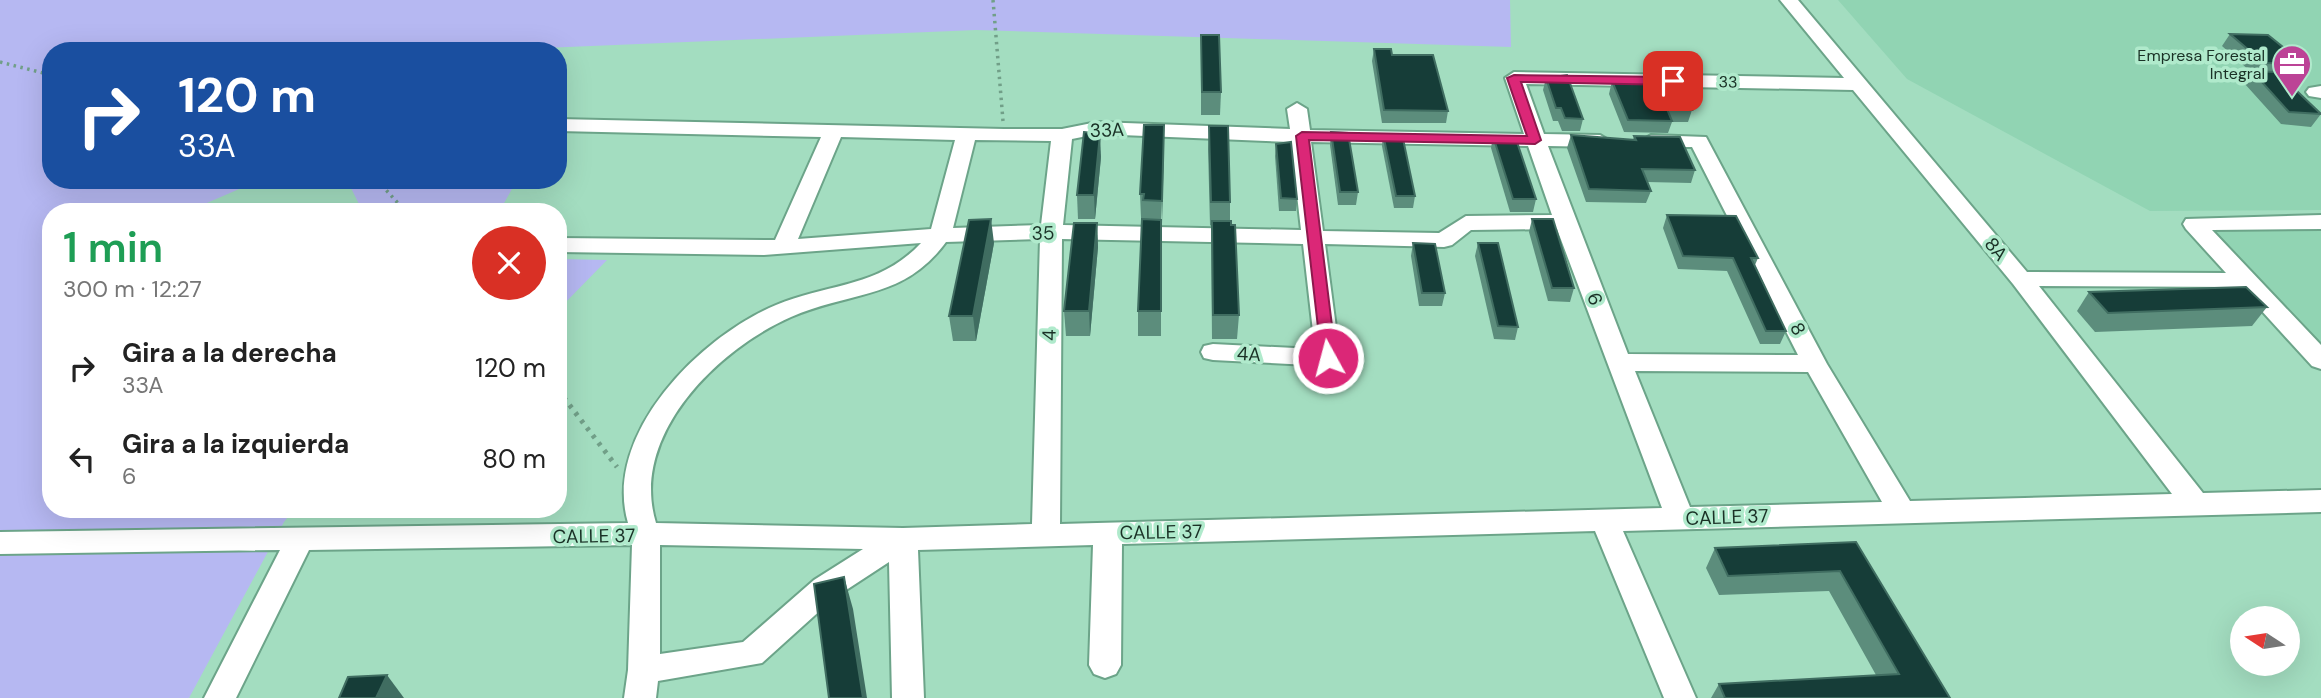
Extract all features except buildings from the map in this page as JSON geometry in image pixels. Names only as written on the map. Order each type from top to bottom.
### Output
[{"type":"street","name":"8A","points":[[1789,0],[2021,279],[2196,505]]},
{"type":"street","name":"33","points":[[1514,78],[1858,84]]},
{"type":"street","name":"6","points":[[1514,78],[1565,222],[1680,519]]},
{"type":"street","name":"4A","points":[[1213,352],[1328,358],[1297,109]]},
{"type":"street","name":"33A","points":[[567,125],[1004,135],[1062,135],[1097,128],[1302,136],[1699,141]]},
{"type":"street","points":[[783,247],[834,131]]},
{"type":"street","points":[[903,539],[824,590],[751,654],[642,684],[646,534],[636,501],[637,476],[651,436],[671,402],[722,345],[760,323],[808,302],[862,290],[889,280],[914,263],[939,235],[967,134]]},
{"type":"street","name":"4","points":[[1046,535],[1051,232],[1062,135]]},
{"type":"street","name":"8","points":[[1699,141],[1815,364],[1903,513]]},
{"type":"street","name":"35","points":[[567,245],[783,247],[939,235],[1051,232],[1444,240],[1466,223],[1565,222]]},
{"type":"street","points":[[2321,222],[2194,224],[2321,360]]},
{"type":"street","points":[[2021,279],[2247,280]]},
{"type":"street","points":[[1619,362],[1815,364]]},
{"type":"street","name":"CALLE 37","points":[[0,544],[646,534],[903,539],[2321,501]]},
{"type":"street","points":[[1604,520],[1680,698]]},
{"type":"street","points":[[1104,665],[1108,533]]},
{"type":"street","points":[[903,539],[908,698]]},
{"type":"street","points":[[220,698],[299,541]]},
{"type":"path","points":[[993,0],[1004,135]]},
{"type":"path","points":[[0,62],[42,73]]},
{"type":"path","points":[[385,189],[398,203]]},
{"type":"path","points":[[567,402],[618,469],[637,476]]},
{"type":"shaded area","points":[[0,0],[1510,0],[1511,47],[976,30],[567,47],[567,42],[42,42],[42,189],[239,189],[207,203],[42,203],[42,518],[287,518],[189,698],[0,698]]},
{"type":"shaded area","points":[[1838,0],[2321,0],[2321,210],[2150,211],[1907,79]]},
{"type":"shaded area","points":[[352,189],[512,189],[504,203],[358,203]]},
{"type":"shaded area","points":[[2321,225],[2321,343],[2205,226]]},
{"type":"shaded area","points":[[567,259],[607,260],[567,301]]},
{"type":"place","name":"Empresa Forestal Integral","points":[[2292,98]]},
{"type":"route","points":[[1328,358],[1302,136],[1535,140],[1514,78],[1673,81]]}]
